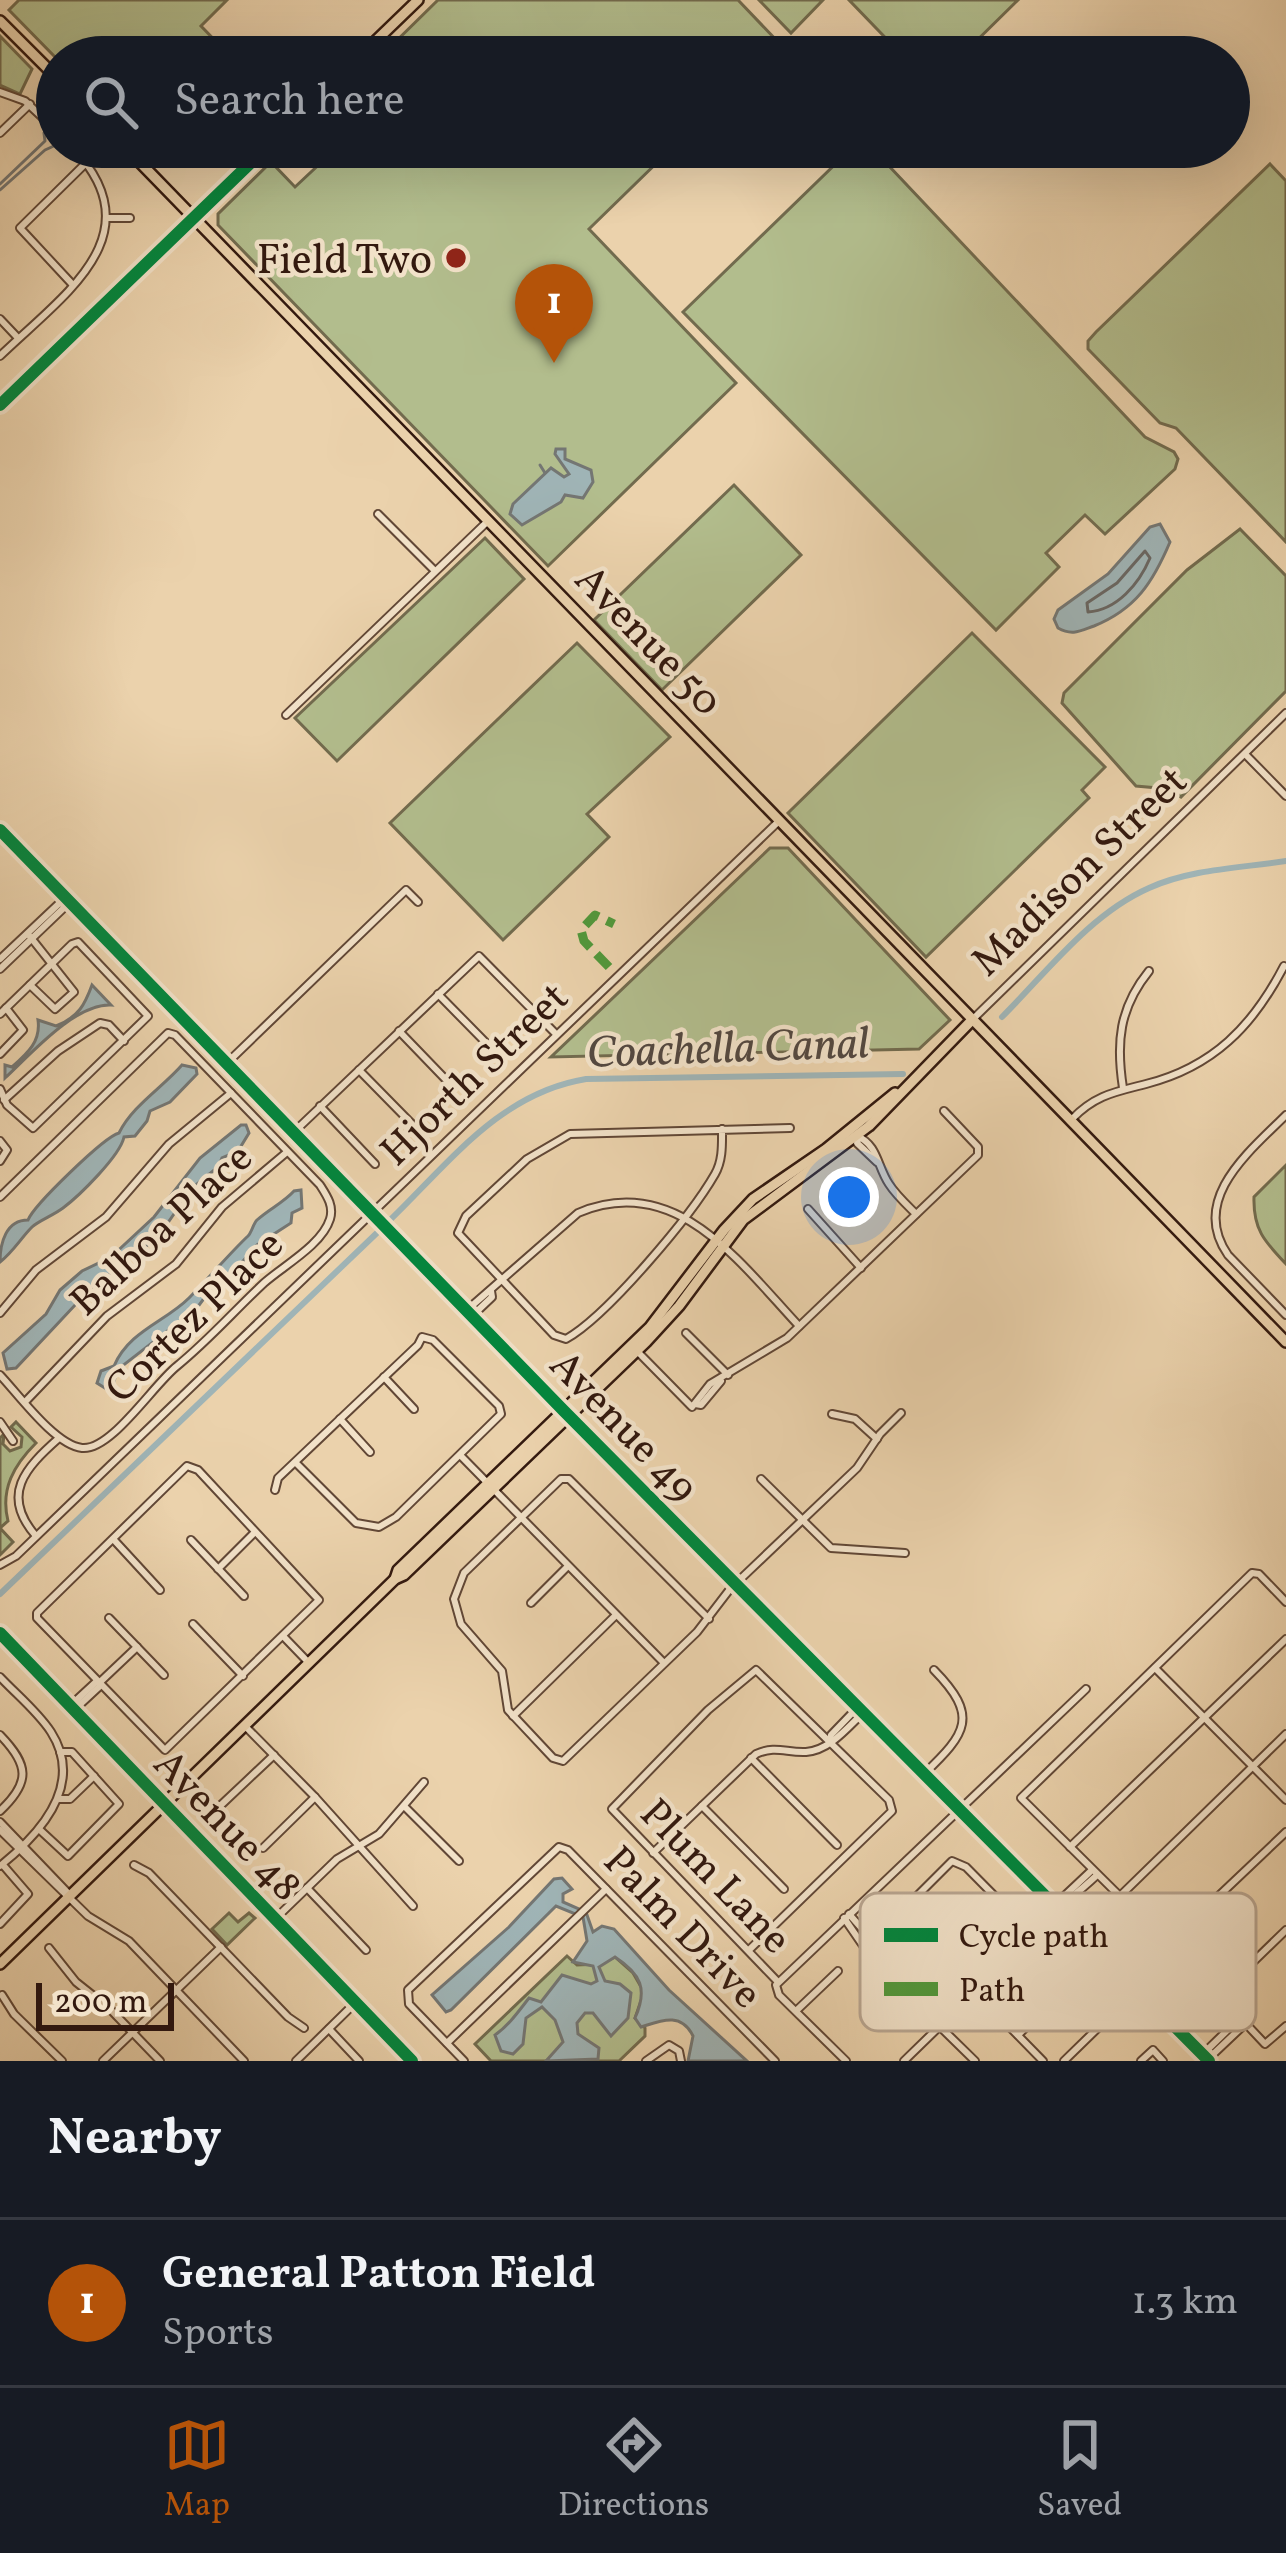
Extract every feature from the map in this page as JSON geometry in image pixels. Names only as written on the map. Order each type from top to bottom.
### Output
[{"type":"main road","points":[[381,36],[418,0]]},
{"type":"main road","points":[[0,21],[36,57]]},
{"type":"main road","name":"Avenue 50","points":[[145,168],[1286,1346]]},
{"type":"main road","points":[[0,405],[245,168]]},
{"type":"main road","name":"Madison Street","points":[[719,1243],[763,1202],[858,1137],[971,1021]]},
{"type":"main road","name":"Madison Street","points":[[0,1964],[679,1306],[719,1243],[762,1191],[842,1137],[919,1076]]},
{"type":"main road","name":"Avenue 48","points":[[0,1633],[412,2061]]},
{"type":"street","points":[[0,92],[36,110]]},
{"type":"street","points":[[0,133],[30,104]]},
{"type":"street","points":[[73,285],[20,228],[81,168]]},
{"type":"street","points":[[0,356],[96,259],[107,218],[101,187],[90,168]]},
{"type":"street","points":[[107,218],[130,218]]},
{"type":"street","points":[[0,319],[18,338]]},
{"type":"street","points":[[378,514],[435,572]]},
{"type":"street","points":[[286,715],[489,520]]},
{"type":"street","name":"Madison Street","points":[[971,1021],[1286,713]]},
{"type":"street","points":[[1245,754],[1286,796]]},
{"type":"street","name":"Hjorth Street","points":[[0,1565],[36,1536],[779,821]]},
{"type":"street","name":"Avenue 49","points":[[0,830],[566,1413],[1041,1893]]},
{"type":"street","points":[[227,1063],[406,890],[418,902]]},
{"type":"street","points":[[0,969],[68,900]]},
{"type":"street","points":[[27,939],[73,987],[71,997],[52,1008],[30,985]]},
{"type":"street","points":[[0,959],[27,939]]},
{"type":"street","points":[[0,1054],[23,1030],[3,1011],[78,943],[148,1016],[31,1128],[4,1100],[0,1089]]},
{"type":"street","points":[[295,1131],[479,956],[555,1034]]},
{"type":"street","points":[[1069,1122],[1096,1097],[1178,1075],[1226,1046],[1258,1012],[1285,966]]},
{"type":"street","points":[[1123,1088],[1119,1030],[1135,989],[1150,971]]},
{"type":"street","points":[[438,994],[493,1050]]},
{"type":"street","points":[[4,1100],[58,1051],[100,1023],[109,1025],[124,1041]]},
{"type":"street","points":[[400,1031],[452,1086]]},
{"type":"street","points":[[0,1196],[168,1033],[287,1152]]},
{"type":"street","points":[[359,1070],[412,1124]]},
{"type":"street","points":[[0,1313],[49,1258],[106,1217],[169,1144],[231,1093]]},
{"type":"street","points":[[320,1106],[375,1164]]},
{"type":"street","points":[[634,1348],[694,1406],[710,1384],[800,1326],[980,1151],[944,1111]]},
{"type":"street","points":[[1286,1115],[1230,1172],[1218,1202],[1222,1246],[1286,1315]]},
{"type":"street","points":[[722,1129],[722,1155],[715,1175],[650,1262],[566,1339],[554,1335],[458,1233],[466,1216],[527,1159],[570,1134],[722,1129],[790,1128]]},
{"type":"street","points":[[858,1137],[864,1137],[867,1148],[878,1154],[891,1188],[916,1214]]},
{"type":"street","points":[[0,1141],[7,1150],[0,1161]]},
{"type":"street","name":"Cortez Place","points":[[59,1438],[85,1448],[109,1438],[162,1379],[214,1336],[329,1222],[331,1213],[323,1190],[287,1152]]},
{"type":"street","name":"Balboa Place","points":[[25,1402],[107,1316],[176,1264],[221,1207],[287,1152]]},
{"type":"street","points":[[470,1313],[563,1223],[595,1205],[636,1201],[682,1218],[740,1259],[800,1326]]},
{"type":"street","points":[[808,1209],[861,1268]]},
{"type":"street","points":[[686,1333],[724,1378]]},
{"type":"street","points":[[275,1490],[278,1478],[422,1337],[428,1336],[499,1406],[501,1414],[461,1455],[396,1517],[379,1527],[356,1523],[296,1462]]},
{"type":"street","points":[[0,1375],[59,1438],[29,1466],[19,1489],[19,1512],[36,1536]]},
{"type":"street","points":[[384,1377],[414,1409]]},
{"type":"street","points":[[709,1619],[569,1478],[561,1479],[464,1573],[454,1599],[461,1624],[502,1671],[504,1701],[513,1716],[554,1758],[563,1760],[709,1619],[735,1584],[857,1468],[901,1413]]},
{"type":"street","points":[[832,1414],[855,1419],[878,1438]]},
{"type":"street","points":[[340,1419],[370,1451]]},
{"type":"street","points":[[0,1423],[13,1442]]},
{"type":"street","points":[[461,1455],[664,1664]]},
{"type":"street","points":[[187,1466],[198,1470],[255,1532],[319,1600],[169,1747],[160,1748],[37,1613],[187,1466]]},
{"type":"street","points":[[761,1479],[830,1548],[905,1553]]},
{"type":"street","points":[[218,1568],[255,1532]]},
{"type":"street","points":[[112,1539],[160,1590]]},
{"type":"street","points":[[191,1540],[244,1596]]},
{"type":"street","points":[[531,1603],[568,1566]]},
{"type":"street","points":[[1115,1893],[1021,1798],[1254,1573],[1286,1603]]},
{"type":"street","points":[[513,1716],[616,1615]]},
{"type":"street","points":[[109,1618],[164,1675]]},
{"type":"street","points":[[193,1624],[243,1676]]},
{"type":"street","points":[[283,1636],[308,1662]]},
{"type":"street","points":[[1070,1847],[1286,1639]]},
{"type":"street","points":[[72,1708],[136,1647]]},
{"type":"street","points":[[1155,1668],[1286,1800]]},
{"type":"street","name":"Plum Lane","points":[[830,1742],[756,1670],[696,1720],[612,1808],[749,1950],[796,2011],[846,2061]]},
{"type":"street","points":[[924,1774],[953,1746],[964,1721],[953,1689],[934,1670]]},
{"type":"street","points":[[0,1924],[28,1894],[1,1865],[39,1830],[58,1799],[63,1771],[60,1752],[47,1727],[1,1680]]},
{"type":"street","points":[[870,1893],[1086,1689]]},
{"type":"street","points":[[653,1853],[752,1758],[775,1748],[813,1751],[830,1742],[860,1710]]},
{"type":"street","points":[[244,1725],[413,1906]]},
{"type":"street","points":[[1123,1893],[1286,1735]]},
{"type":"street","points":[[0,1736],[17,1754],[22,1777],[16,1795],[0,1811]]},
{"type":"street","points":[[749,1950],[892,1810],[889,1799],[830,1742]]},
{"type":"street","points":[[39,1830],[68,1856],[119,1804],[72,1752],[60,1752]]},
{"type":"street","points":[[221,1805],[274,1755]]},
{"type":"street","points":[[752,1758],[837,1845]]},
{"type":"street","points":[[58,1799],[70,1799],[94,1776]]},
{"type":"street","points":[[275,1919],[357,1845],[379,1834],[424,1782]]},
{"type":"street","points":[[263,1849],[315,1797]]},
{"type":"street","points":[[404,1806],[459,1861]]},
{"type":"street","points":[[701,1806],[784,1889]]},
{"type":"street","points":[[0,1826],[93,1919],[129,1941],[244,2061]]},
{"type":"street","points":[[1223,1893],[1286,1832]]},
{"type":"street","name":"Palm Drive","points":[[464,2061],[406,2000],[408,1990],[559,1847],[568,1850],[775,2061]]},
{"type":"street","points":[[919,1893],[956,1861],[991,1892]]},
{"type":"street","points":[[134,1865],[148,1873],[287,2017],[304,2028]]},
{"type":"street","points":[[1070,1893],[1094,1873]]},
{"type":"street","points":[[307,1888],[366,1950]]},
{"type":"street","points":[[447,2043],[606,1889]]},
{"type":"street","points":[[777,1985],[860,1902]]},
{"type":"street","points":[[846,1916],[860,1938]]},
{"type":"street","points":[[1256,1959],[1286,1930]]},
{"type":"street","points":[[103,2061],[220,1947]]},
{"type":"street","points":[[50,1948],[76,1982],[160,2061]]},
{"type":"street","points":[[796,2011],[838,1971]]},
{"type":"street","points":[[2,1995],[14,2014],[62,2061]]},
{"type":"street","points":[[296,2061],[356,2003]]},
{"type":"street","points":[[1251,2031],[1260,2041],[1270,2043],[1286,2026]]},
{"type":"street","points":[[329,2030],[359,2061]]},
{"type":"street","points":[[904,2061],[935,2031]]},
{"type":"street","points":[[947,2031],[975,2061]]},
{"type":"street","points":[[1013,2031],[1043,2061]]},
{"type":"street","points":[[1018,2036],[1023,2031]]},
{"type":"street","points":[[1064,2061],[1092,2031]]},
{"type":"street","name":"Avenue 49","points":[[1179,2031],[1206,2058]]},
{"type":"street","points":[[1206,2058],[1232,2031]]},
{"type":"street","points":[[646,2061],[668,2045],[679,2051],[681,2061]]},
{"type":"street","points":[[1141,2061],[1153,2050],[1163,2061]]},
{"type":"street","points":[[345,2061],[352,2054]]},
{"type":"green space","points":[[19,0],[227,0],[201,26],[211,36],[36,38],[9,10]]},
{"type":"green space","points":[[438,0],[738,0],[772,36],[401,36]]},
{"type":"green space","points":[[759,0],[823,0],[791,33]]},
{"type":"green space","points":[[849,0],[1018,0],[981,36],[884,36]]},
{"type":"green space","points":[[0,36],[32,69],[20,94],[0,85]]},
{"type":"green space","points":[[1270,164],[1286,181],[1286,542],[1176,428],[1160,423],[1088,349],[1096,332]]},
{"type":"green space","points":[[265,168],[277,168],[295,187],[315,168],[651,168],[589,229],[736,383],[548,566],[218,225],[218,214]]},
{"type":"green space","points":[[831,168],[891,168],[1145,437],[1174,452],[1175,469],[1105,534],[1085,515],[1046,553],[1059,567],[996,630],[683,312]]},
{"type":"green space","points":[[734,485],[801,555],[662,690],[594,620]]},
{"type":"green space","points":[[1240,529],[1286,576],[1286,691],[1181,797],[1169,789],[1136,786],[1062,703],[1064,693],[1187,570]]},
{"type":"green space","points":[[485,538],[524,579],[337,761],[295,718]]},
{"type":"green space","points":[[972,633],[1105,767],[1082,790],[1089,798],[926,957],[788,813]]},
{"type":"green space","points":[[577,643],[670,737],[587,814],[609,837],[503,940],[390,823]]},
{"type":"green space","points":[[770,848],[788,848],[950,1020],[919,1049],[551,1057]]},
{"type":"green space","points":[[1286,1165],[1286,1264],[1261,1234],[1254,1197]]},
{"type":"green space","points":[[16,1422],[36,1443],[11,1478],[8,1521],[0,1528],[0,1438],[4,1434],[3,1444],[10,1451],[21,1447],[22,1437],[11,1427]]},
{"type":"green space","points":[[0,1528],[13,1542],[0,1555]]},
{"type":"green space","points":[[229,1913],[238,1922],[249,1913],[255,1918],[227,1945],[212,1929]]},
{"type":"green space","points":[[567,1956],[577,1965],[600,1964],[615,1957],[633,1973],[644,1992],[635,2018],[645,2028],[645,2036],[619,2061],[491,2061],[475,2044]]},
{"type":"water","points":[[556,449],[565,449],[565,459],[591,470],[593,482],[583,498],[565,495],[522,525],[510,514],[513,504],[551,468],[564,477],[569,474]]},
{"type":"water","points":[[1160,524],[1170,542],[1150,582],[1132,602],[1084,630],[1058,628],[1054,619],[1058,610],[1108,574],[1150,527]]},
{"type":"water","points":[[92,985],[111,1005],[68,1021],[5,1078],[5,1065],[12,1067],[32,1046],[38,1020],[56,1026],[70,1018],[84,1004]]},
{"type":"water","points":[[182,1065],[196,1068],[197,1074],[170,1102],[150,1111],[135,1136],[124,1137],[88,1185],[32,1227],[0,1262],[9,1228],[28,1220],[55,1187],[119,1133],[140,1105]]},
{"type":"water","points":[[241,1125],[249,1133],[238,1151],[222,1158],[192,1188],[158,1237],[91,1288],[16,1368],[7,1369],[3,1353],[46,1314],[60,1290],[82,1271],[111,1257],[154,1217],[200,1158]]},
{"type":"water","points":[[301,1190],[302,1208],[292,1213],[291,1223],[257,1245],[231,1275],[219,1278],[197,1308],[117,1370],[112,1389],[97,1383],[101,1371],[114,1366],[138,1335],[189,1298],[248,1236],[257,1220]]},
{"type":"water","points":[[562,1878],[572,1889],[563,1894],[563,1902],[586,1912],[593,1932],[602,1926],[614,1929],[669,1990],[747,2061],[688,2061],[693,2036],[682,2023],[670,2020],[641,2027],[635,2018],[640,1983],[615,1957],[599,1967],[605,1981],[631,1993],[628,2018],[611,2036],[593,2013],[585,2013],[577,2023],[578,2034],[599,2048],[598,2059],[546,2061],[563,2042],[555,2020],[542,2007],[526,2018],[523,2044],[513,2054],[501,2051],[495,2035],[529,1998],[541,2002],[562,1975],[591,1984],[597,1981],[593,1966],[573,1962],[587,1941],[583,1917],[556,1906],[446,2012],[432,1995],[509,1927],[554,1879]]},
{"type":"waterway","points":[[0,184],[36,150]]},
{"type":"waterway","points":[[0,190],[36,158]]},
{"type":"waterway","points":[[540,465],[545,473]]},
{"type":"waterway","name":"Coachella Canal","points":[[1002,1017],[1070,946],[1128,899],[1182,877],[1286,861]]},
{"type":"waterway","name":"Coachella Canal","points":[[389,1221],[478,1134],[527,1099],[555,1087],[586,1079],[903,1074]]},
{"type":"waterway","name":"Coachella Canal","points":[[0,1594],[380,1230]]},
{"type":"marked path","points":[[609,967],[584,941],[581,930],[595,915],[614,924]]},
{"type":"cycle path","points":[[0,405],[245,168]]},
{"type":"cycle path","points":[[0,830],[563,1410],[1042,1893]]},
{"type":"cycle path","points":[[0,1633],[412,2061]]},
{"type":"cycle path","points":[[1179,2031],[1209,2061]]},
{"type":"place","name":"Field Two","points":[[456,258]]},
{"type":"place","name":"General Patton Field","points":[[554,363]]}]
